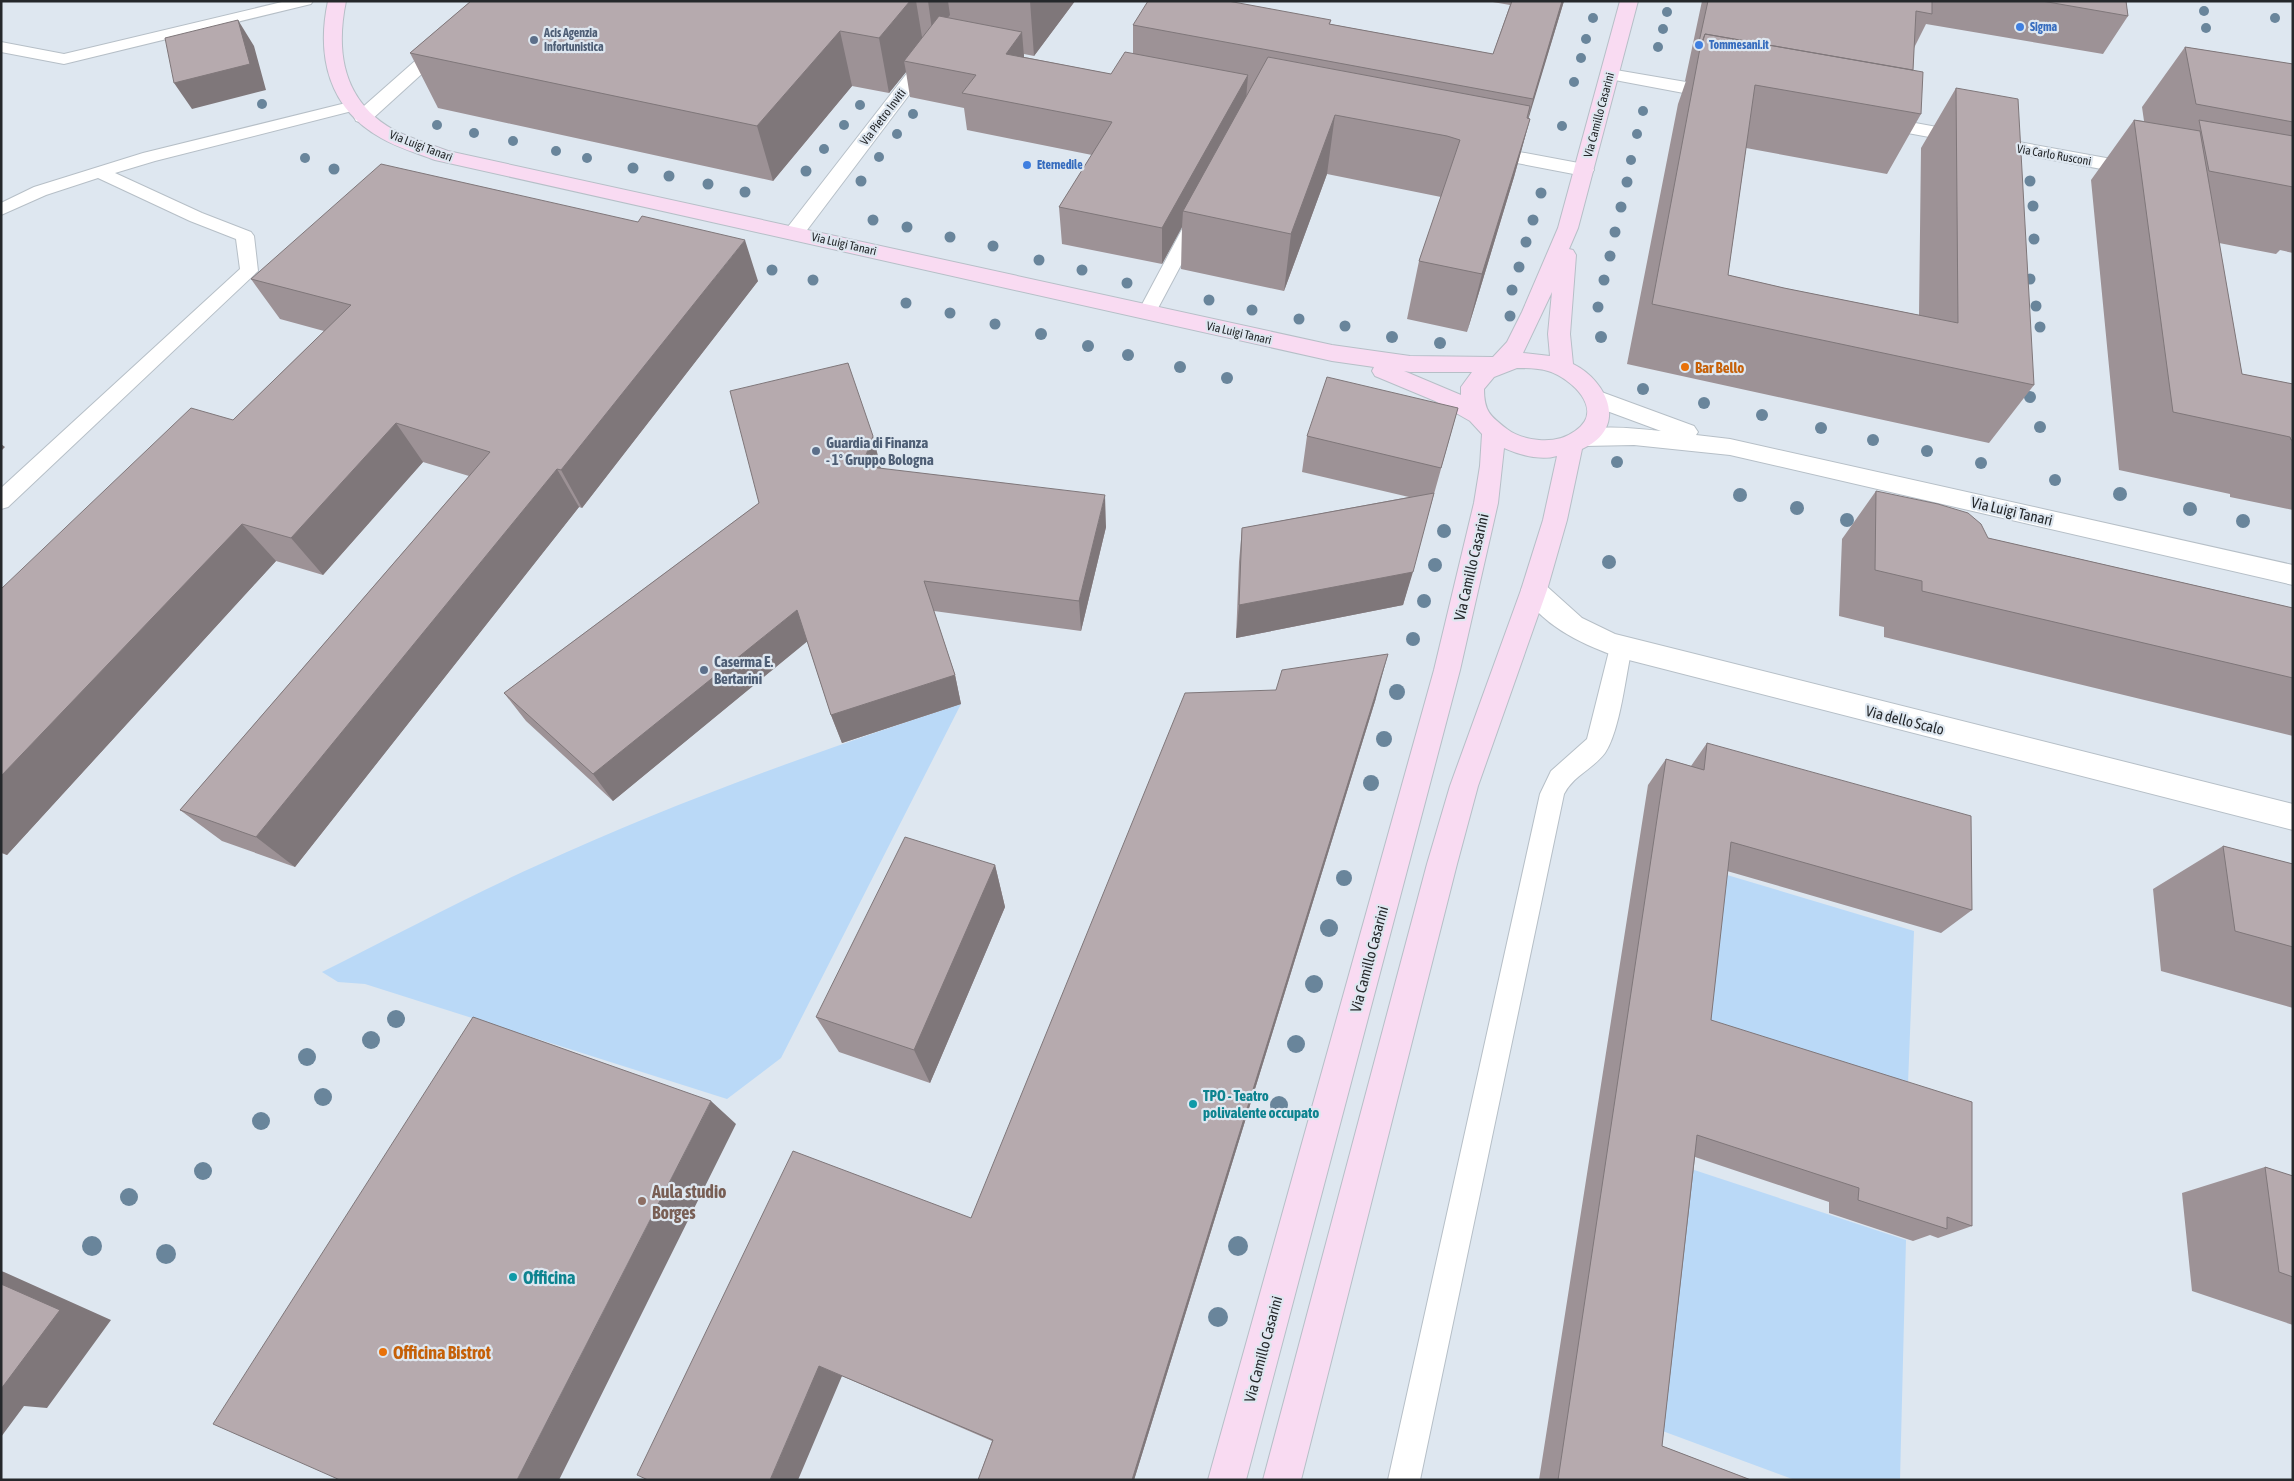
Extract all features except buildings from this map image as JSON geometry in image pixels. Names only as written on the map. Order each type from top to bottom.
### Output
[{"type":"street","name":"Via Luigi Tanari","points":[[337,1],[332,17],[331,40],[340,86],[358,111],[388,134],[442,156],[1332,353],[1410,364],[1498,364]]},
{"type":"street","points":[[358,111],[494,1]]},
{"type":"street","name":"Via Pietro Inviti","points":[[794,233],[930,43],[972,1]]},
{"type":"street","name":"Via Camillo Casarini","points":[[1498,364],[1516,346],[1533,312],[1568,228],[1629,1]]},
{"type":"street","points":[[930,43],[962,49]]},
{"type":"street","points":[[1610,74],[1743,98]]},
{"type":"street","name":"Via Carlo Rusconi","points":[[1859,119],[2161,174]]},
{"type":"street","points":[[1468,148],[1584,170]]},
{"type":"street","name":"Via Camillo Casarini","points":[[1562,367],[1558,334],[1568,228]]},
{"type":"street","name":"Via Luigi Tanari","points":[[1332,353],[1407,379],[1443,395],[1484,424]]},
{"type":"street","points":[[1515,360],[1531,360],[1562,367],[1588,386],[1596,398],[1599,409],[1598,420],[1593,430],[1578,442],[1552,449],[1531,448],[1511,443],[1484,424],[1471,399],[1473,386],[1481,374],[1498,364],[1515,360]]},
{"type":"street","name":"Via Luigi Tanari","points":[[1596,398],[1730,448]]},
{"type":"street","name":"Via Camillo Casarini","points":[[1227,1480],[1447,670],[1486,503],[1492,466],[1484,424]]},
{"type":"street","name":"Via Luigi Tanari","points":[[1578,442],[1634,438],[1730,448],[2293,575]]},
{"type":"street","points":[[1282,1480],[1464,786],[1534,590],[1578,442]]},
{"type":"street","name":"Via dello Scalo","points":[[1534,590],[1575,628],[1596,640],[2293,817]]},
{"type":"lane","points":[[1,47],[64,59],[306,1]]},
{"type":"lane","points":[[1,210],[40,191],[149,157],[358,111]]},
{"type":"lane","points":[[1,501],[249,271],[245,236],[196,217],[98,172]]},
{"type":"lane","points":[[1147,312],[1207,200]]},
{"type":"lane","points":[[1404,1480],[1552,794],[1560,778],[1596,746],[1602,733],[1621,647]]},
{"type":"shaded area","points":[[961,704],[781,1058],[727,1099],[365,984],[338,982],[322,972],[511,878],[642,820],[747,778]]},
{"type":"shaded area","points":[[1717,872],[1914,931],[1908,1084],[1698,1017]]},
{"type":"shaded area","points":[[1679,1165],[1906,1240],[1900,1480],[1795,1480],[1649,1426]]},
{"type":"place","name":"Sigma","points":[[2020,27]]},
{"type":"place","name":"Acis Agenzia Infortunistica","points":[[534,40]]},
{"type":"place","name":"Tommesani.it","points":[[1699,45]]},
{"type":"place","name":"Eternedile","points":[[1027,165]]},
{"type":"place","name":"Bar Bello","points":[[1685,367]]},
{"type":"place","name":"Guardia di Finanza - 1° Gruppo Bologna","points":[[816,451]]},
{"type":"place","name":"Caserma E. Bertarini","points":[[704,670]]},
{"type":"place","name":"TPO - Teatro polivalente occupato","points":[[1193,1104]]},
{"type":"place","name":"Aula studio Borges","points":[[642,1201]]},
{"type":"place","name":"Officina","points":[[513,1277]]},
{"type":"place","name":"Officina Bistrot","points":[[383,1352]]}]
